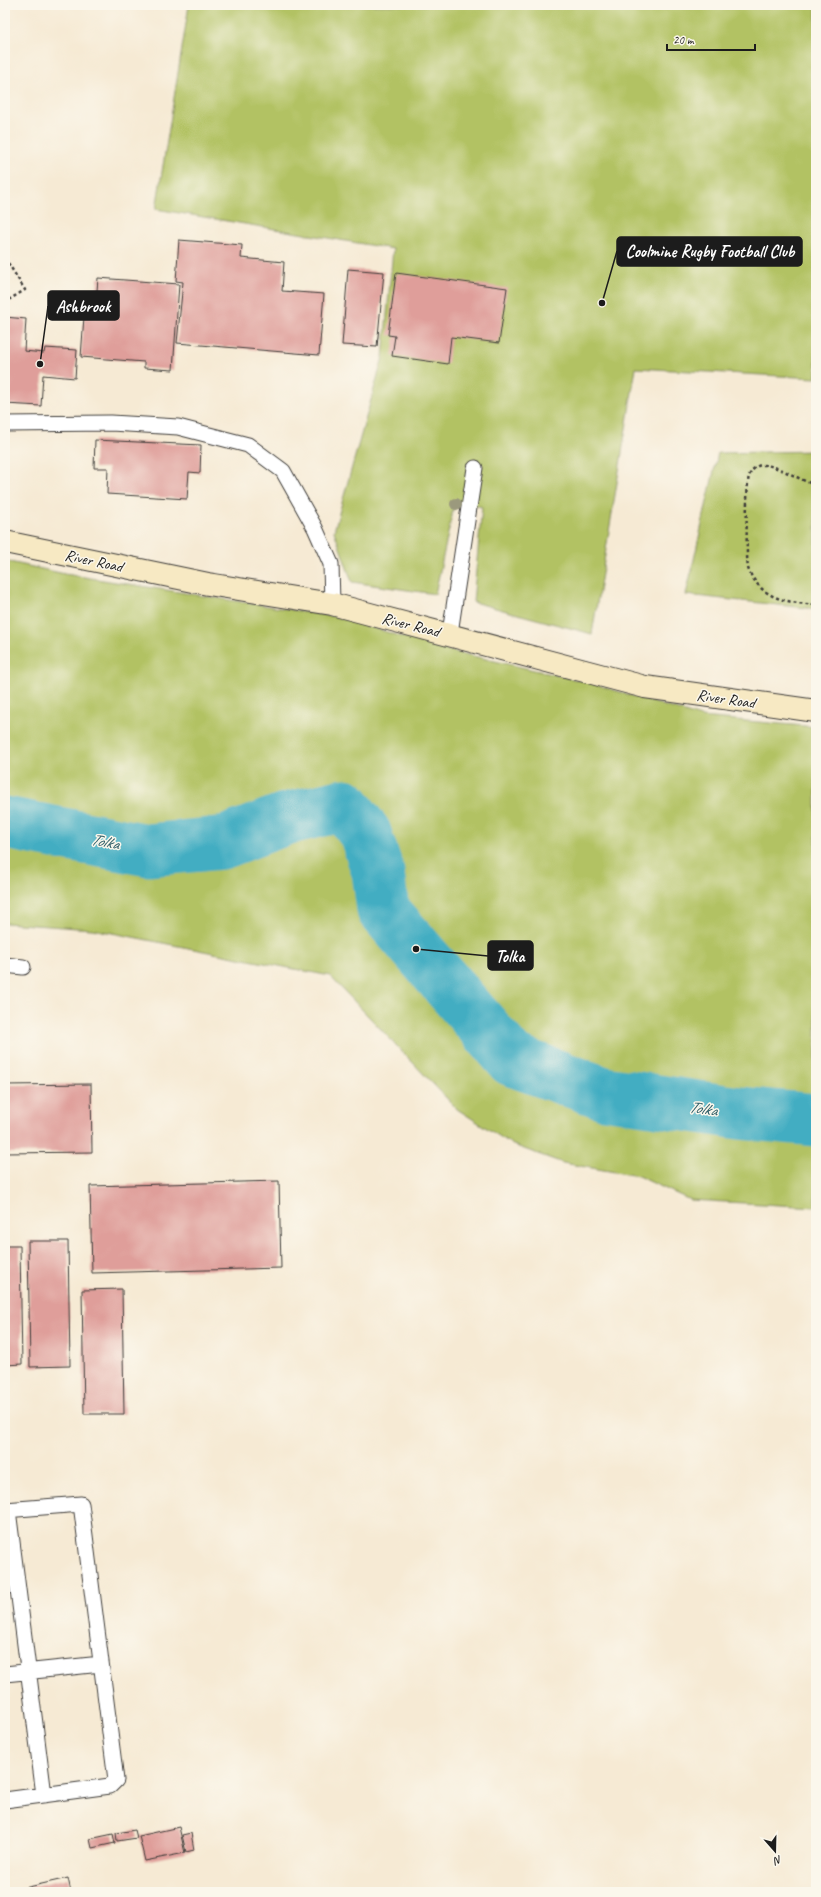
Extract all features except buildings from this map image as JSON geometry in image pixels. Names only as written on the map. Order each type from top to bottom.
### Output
[{"type":"main road","name":"River Road","points":[[5,542],[208,584],[332,604],[450,633],[645,687],[816,711]]},
{"type":"lane","points":[[5,424],[111,423],[178,427],[248,445],[284,471],[315,528],[331,564],[332,604]]},
{"type":"lane","points":[[450,633],[475,468]]},
{"type":"lane","points":[[5,965],[23,967]]},
{"type":"lane","points":[[5,1800],[44,1795],[110,1786],[116,1780],[81,1504],[7,1510],[44,1795]]},
{"type":"lane","points":[[5,1674],[101,1664]]},
{"type":"path","points":[[5,258],[25,290],[5,302]]},
{"type":"path","points":[[816,485],[776,468],[762,465],[755,467],[749,476],[747,486],[747,546],[748,568],[753,578],[761,588],[774,597],[816,605]]},
{"type":"green space","points":[[189,5],[816,5],[816,378],[636,368],[592,634],[473,602],[482,507],[455,501],[435,594],[352,582],[334,531],[383,357],[393,249],[156,209]]},
{"type":"green space","points":[[816,451],[816,609],[686,595],[718,453]]},
{"type":"green space","points":[[5,561],[65,574],[337,617],[447,650],[591,683],[701,717],[816,727],[816,1207],[690,1200],[638,1176],[563,1163],[513,1145],[457,1109],[330,976],[92,929],[5,923]]},
{"type":"waterway","name":"Tolka","points":[[5,823],[148,850],[222,843],[285,819],[344,805],[365,833],[378,872],[383,910],[512,1060],[604,1093],[739,1113],[816,1120]]},
{"type":"place","name":"Coolmine Rugby Football Club","points":[[602,303]]},
{"type":"place","name":"Ashbrook","points":[[40,364]]},
{"type":"place","name":"Tolka","points":[[416,949]]}]
